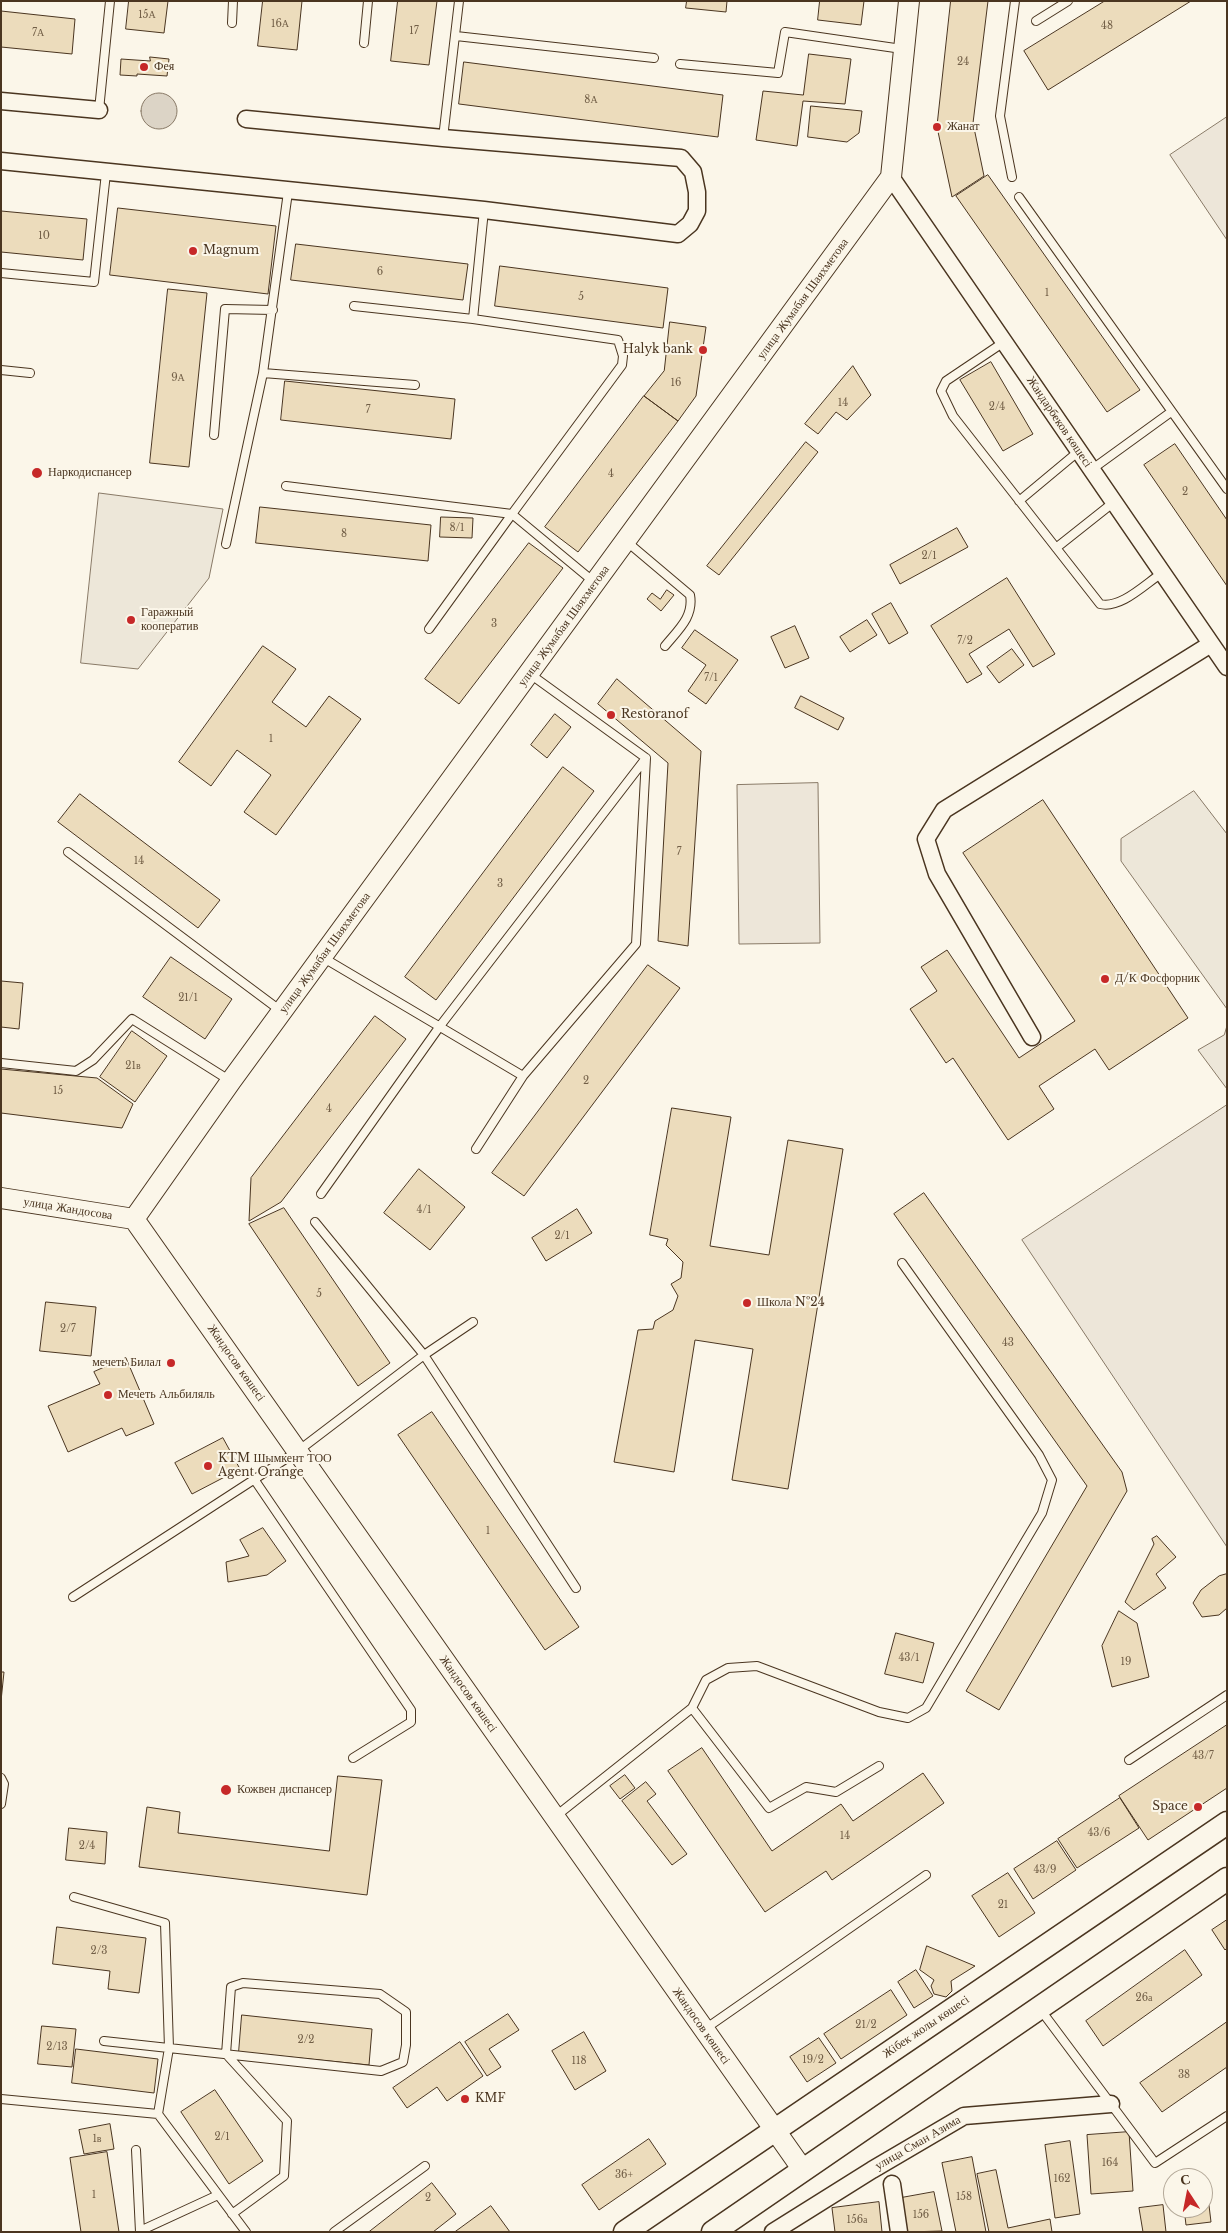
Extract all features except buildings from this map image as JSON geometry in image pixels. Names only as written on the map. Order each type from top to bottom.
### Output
[{"type":"main road","name":"Жібек жолы көшесі","points":[[625,2232],[1227,1823]]},
{"type":"main road","points":[[713,2232],[1227,1879]]},
{"type":"street","points":[[891,178],[909,1]]},
{"type":"street","points":[[1,101],[99,110]]},
{"type":"street","points":[[1,162],[484,210],[678,234],[690,224],[697,211],[693,172],[681,158],[246,119]]},
{"type":"street","name":"Жандарбеков көшесі","points":[[891,178],[1227,667]]},
{"type":"street","name":"улица Жумабая Шаяхметова","points":[[134,1218],[231,1081],[891,178]]},
{"type":"street","points":[[1032,1037],[937,874],[926,839],[944,810],[1211,644]]},
{"type":"street","name":"улица Жандосова","points":[[2,1200],[134,1218]]},
{"type":"street","name":"Жандосов көшесі","points":[[134,1218],[803,2170]]},
{"type":"street","name":"улица Сман Азима","points":[[773,2232],[872,2170],[964,2116],[1111,2104]]},
{"type":"street","points":[[892,2184],[899,2232]]},
{"type":"lane","points":[[99,110],[110,1]]},
{"type":"lane","points":[[232,23],[233,1]]},
{"type":"lane","points":[[364,43],[368,1]]},
{"type":"lane","points":[[443,138],[459,1]]},
{"type":"lane","points":[[1012,178],[1000,116],[1015,1]]},
{"type":"lane","points":[[1036,22],[1068,1]]},
{"type":"lane","points":[[680,64],[778,73],[785,32],[904,50]]},
{"type":"lane","points":[[456,36],[654,58]]},
{"type":"lane","points":[[1,274],[94,282],[106,173]]},
{"type":"lane","points":[[226,544],[263,373],[288,192]]},
{"type":"lane","points":[[1019,197],[1227,489]]},
{"type":"lane","points":[[473,319],[484,210]]},
{"type":"lane","points":[[354,306],[473,319],[618,340],[622,348],[622,366],[429,629]]},
{"type":"lane","points":[[214,434],[225,309],[273,310]]},
{"type":"lane","points":[[1004,342],[946,381],[941,391],[953,416],[1100,604],[1109,606],[1118,603],[1162,572]]},
{"type":"lane","points":[[1,370],[30,373]]},
{"type":"lane","points":[[263,373],[416,385]]},
{"type":"lane","points":[[1091,470],[1171,412]]},
{"type":"lane","points":[[1019,501],[1079,451]]},
{"type":"lane","points":[[286,486],[512,514],[595,583]]},
{"type":"lane","points":[[1056,548],[1114,502]]},
{"type":"lane","points":[[626,541],[690,595],[692,606],[689,616],[665,646]]},
{"type":"lane","points":[[530,674],[646,758]]},
{"type":"lane","points":[[321,1194],[440,1026],[646,758]]},
{"type":"lane","points":[[476,1149],[523,1076],[636,944],[646,758]]},
{"type":"lane","points":[[68,852],[282,1012]]},
{"type":"lane","points":[[322,957],[523,1076]]},
{"type":"lane","points":[[1,1063],[76,1071],[93,1060],[132,1019],[231,1081]]},
{"type":"lane","points":[[315,1222],[424,1355],[576,1588]]},
{"type":"lane","points":[[555,1817],[692,1708],[706,1680],[728,1668],[757,1666],[879,1712],[908,1718],[926,1708],[1042,1512],[1052,1480],[1039,1455],[902,1263]]},
{"type":"lane","points":[[72,1597],[298,1451],[424,1355],[473,1322]]},
{"type":"lane","points":[[254,1479],[411,1710],[411,1722],[353,1758]]},
{"type":"lane","points":[[1129,1760],[1227,1695]]},
{"type":"lane","points":[[692,1708],[769,1808],[806,1787],[836,1792],[880,1766]]},
{"type":"lane","points":[[1,1778],[4,1784],[1,1804]]},
{"type":"lane","points":[[704,2030],[926,1875]]},
{"type":"lane","points":[[74,1897],[165,1923],[169,2048],[158,2114],[246,2232]]},
{"type":"lane","points":[[104,2041],[226,2054],[381,2071],[403,2062],[406,2045],[406,2012],[380,1994],[244,1983],[231,1987],[226,2054],[288,2121],[284,2176],[232,2214]]},
{"type":"lane","points":[[1039,2008],[1155,2163],[1227,2116]]},
{"type":"lane","points":[[1,2099],[158,2114]]},
{"type":"lane","points":[[136,2150],[140,2232],[218,2195]]},
{"type":"lane","points":[[334,2232],[425,2166]]},
{"type":"shaded area","points":[[159,93],[166,94],[172,98],[176,104],[176,118],[172,124],[166,128],[159,129],[152,128],[146,124],[142,118],[141,111],[142,104],[146,98],[152,94]]},
{"type":"shaded area","points":[[1227,117],[1227,240],[1170,155]]},
{"type":"shaded area","name":"Гаражный кооператив","points":[[99,493],[223,509],[209,578],[138,669],[81,663]]},
{"type":"shaded area","points":[[818,783],[820,943],[739,944],[737,785]]},
{"type":"shaded area","points":[[1194,791],[1227,834],[1227,1009],[1121,861],[1121,839]]},
{"type":"shaded area","points":[[1227,1026],[1227,1089],[1198,1050],[1224,1035]]},
{"type":"shaded area","points":[[1227,1105],[1227,1547],[1022,1240]]},
{"type":"place","name":"Фея","points":[[144,67]]},
{"type":"place","name":"Жанат","points":[[937,127]]},
{"type":"place","name":"Magnum","points":[[193,251]]},
{"type":"place","name":"Halyk bank","points":[[703,350]]},
{"type":"place","name":"Наркодиспансер","points":[[37,473]]},
{"type":"place","name":"Гаражный кооператив","points":[[131,620]]},
{"type":"place","name":"Restoranof","points":[[611,715]]},
{"type":"place","name":"Д/К Фосфорник","points":[[1105,979]]},
{"type":"place","name":"Школа №24","points":[[747,1303]]},
{"type":"place","name":"мечеть Билал","points":[[171,1363]]},
{"type":"place","name":"Мечеть Альбиляль","points":[[108,1395]]},
{"type":"place","name":"KTM Шымкент ТОО Agent Orange","points":[[208,1466]]},
{"type":"place","name":"Кожвен диспансер","points":[[226,1790]]},
{"type":"place","name":"Space","points":[[1198,1807]]},
{"type":"place","name":"KMF","points":[[465,2099]]}]
